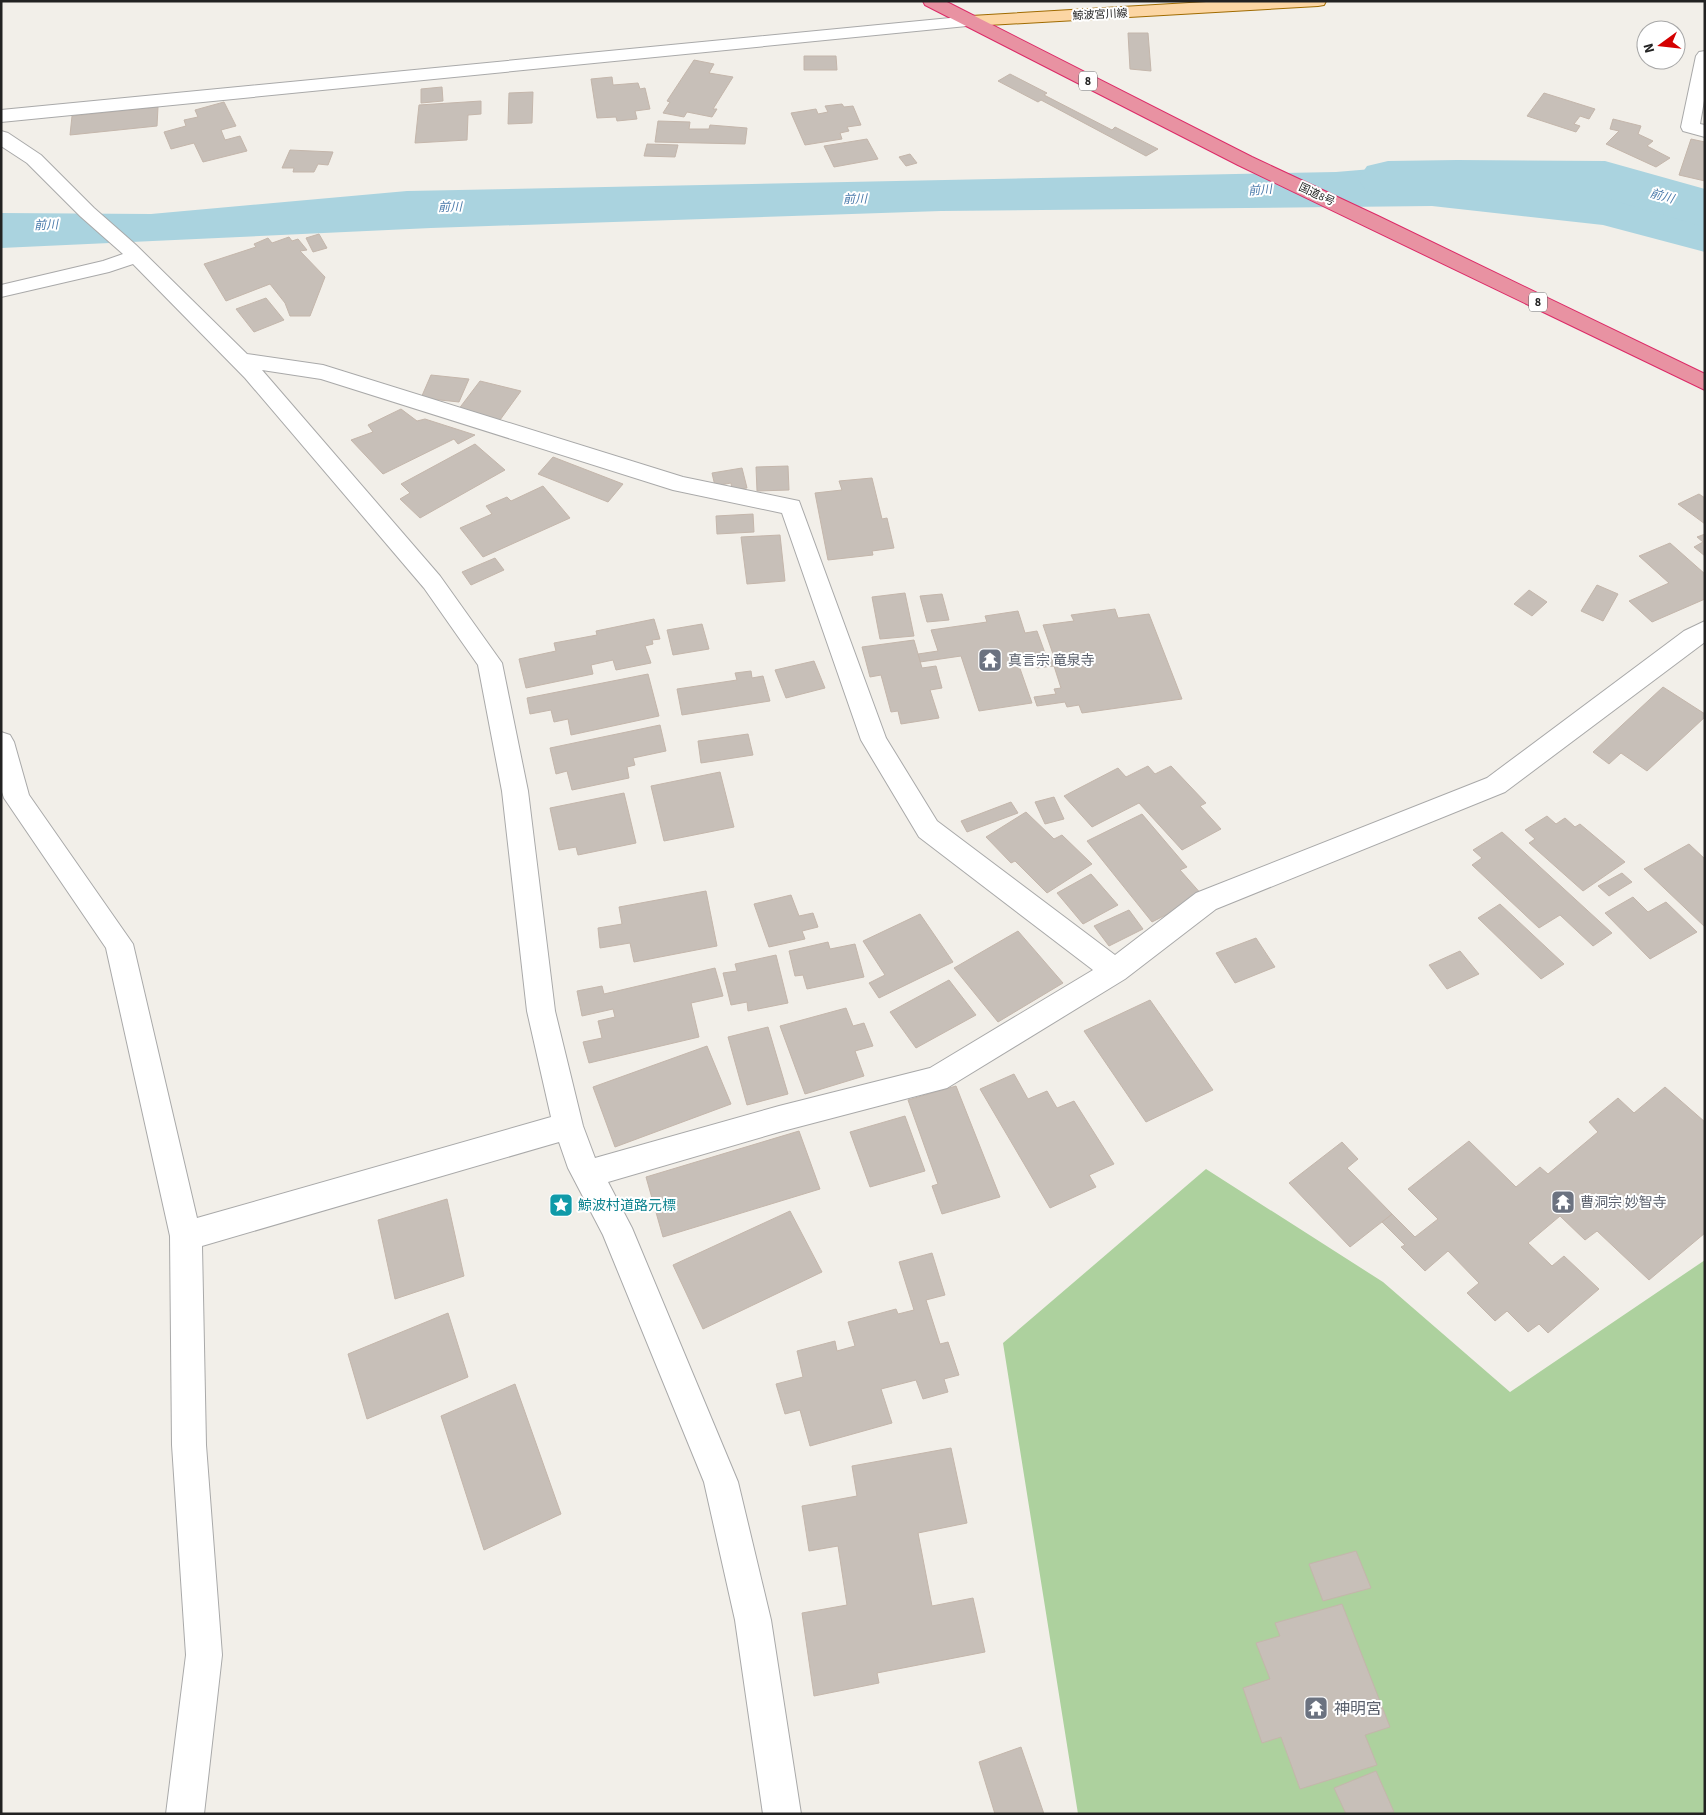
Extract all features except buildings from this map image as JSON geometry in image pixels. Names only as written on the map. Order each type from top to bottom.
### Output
[{"type":"highway","name":"国道8号","points":[[931,1],[1245,161],[1371,220],[1705,384]]},
{"type":"main road","name":"鯨波宮川線","points":[[971,21],[1318,1]]},
{"type":"street","points":[[1,116],[971,21]]},
{"type":"street","points":[[1705,56],[1690,127],[1705,131]]},
{"type":"street","points":[[1,137],[34,158],[87,212],[132,252],[239,360],[345,478],[432,582],[490,662],[516,791],[541,1011],[568,1126],[579,1158],[616,1228],[721,1482],[753,1620],[782,1814]]},
{"type":"street","points":[[1,291],[109,266],[132,252]]},
{"type":"street","points":[[239,360],[323,372],[681,484],[791,507],[874,740],[928,829],[1115,971]]},
{"type":"street","points":[[587,1174],[779,1119],[937,1079],[1115,971],[1206,902],[1496,785],[1693,637],[1705,630]]},
{"type":"street","points":[[1,742],[17,798],[119,944],[186,1236],[189,1445],[204,1655],[185,1814]]},
{"type":"street","points":[[186,1236],[568,1126]]},
{"type":"green space","points":[[1206,1169],[1383,1282],[1510,1392],[1705,1260],[1705,1814],[1078,1814],[1003,1343]]},
{"type":"water","points":[[1431,164],[1593,194],[1705,222],[1705,252],[1603,225],[1432,206],[941,211],[431,228],[1,248],[1,213],[151,214],[407,191],[1336,172]]},
{"type":"waterway","name":"前川","points":[[1388,179],[1605,179],[1705,209]]},
{"type":"place","name":"真言宗 竜泉寺","points":[[990,660]]},
{"type":"place","name":"曹洞宗 妙智寺","points":[[1563,1202]]},
{"type":"place","name":"鯨波村道路元標","points":[[561,1205]]},
{"type":"place","name":"神明宮","points":[[1316,1708]]}]
